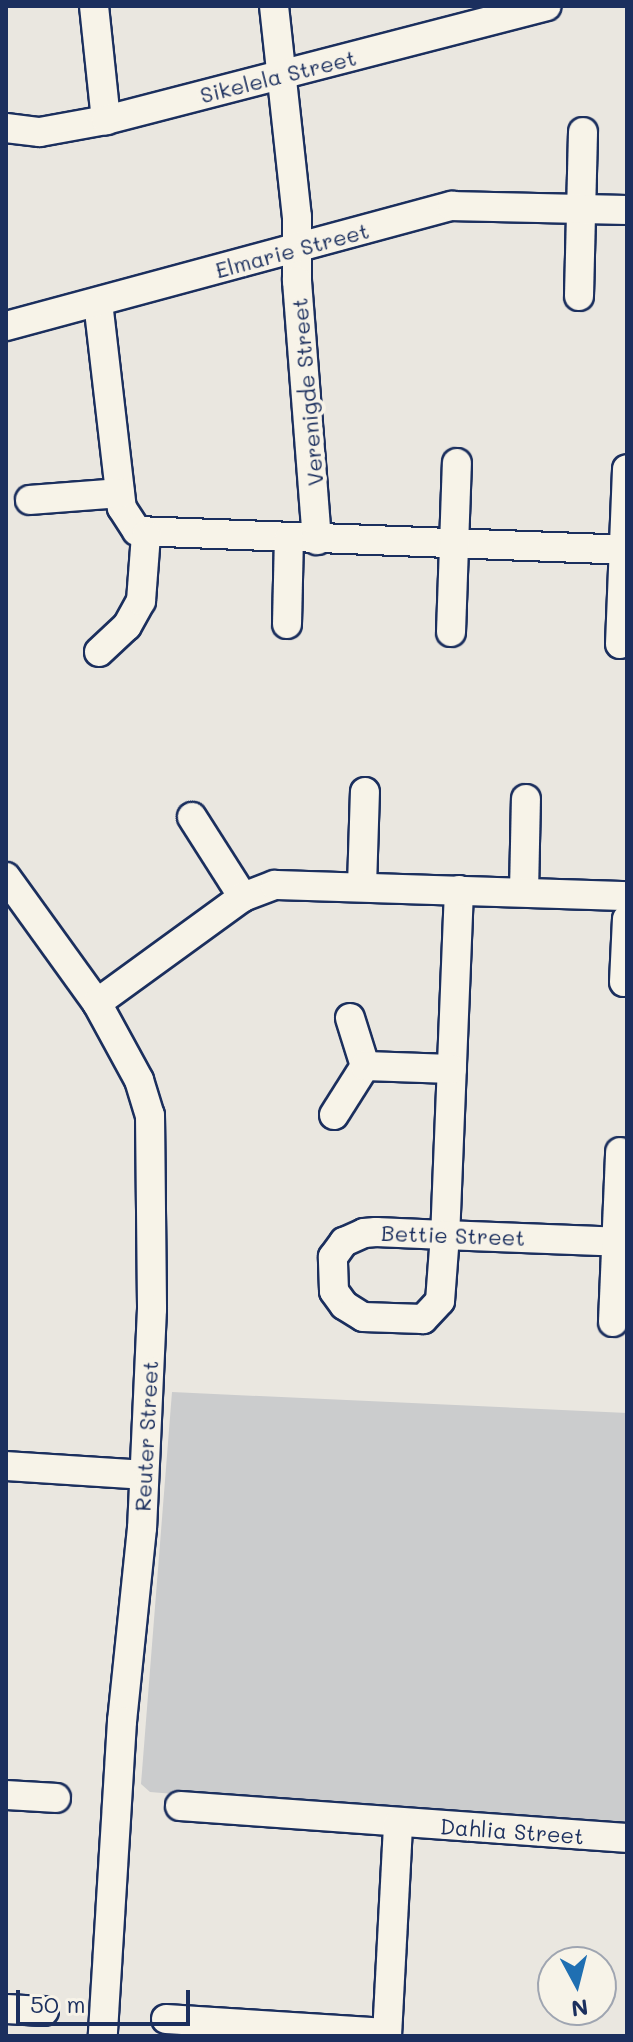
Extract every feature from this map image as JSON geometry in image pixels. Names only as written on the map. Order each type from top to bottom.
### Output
[{"type":"street","points":[[94,6],[106,120]]},
{"type":"street","name":"Verenigde Street","points":[[274,6],[297,249],[317,540]]},
{"type":"street","name":"Sikelela Street","points":[[6,128],[40,132],[106,120],[547,6]]},
{"type":"street","points":[[579,296],[583,132]]},
{"type":"street","name":"Elmarie Street","points":[[6,326],[452,206],[627,210]]},
{"type":"street","points":[[98,302],[120,493],[125,517],[146,535],[625,550]]},
{"type":"street","points":[[451,632],[457,463]]},
{"type":"street","points":[[620,644],[627,469]]},
{"type":"street","points":[[30,500],[120,493]]},
{"type":"street","points":[[99,652],[127,626],[141,601],[146,535]]},
{"type":"street","points":[[287,624],[289,539]]},
{"type":"street","points":[[362,886],[365,792]]},
{"type":"street","points":[[524,892],[526,799]]},
{"type":"street","points":[[192,817],[243,897]]},
{"type":"street","name":"Reuter Street","points":[[6,877],[97,1003],[139,1080],[150,1115],[152,1309],[144,1475],[103,2036]]},
{"type":"street","points":[[97,1003],[243,897],[289,884],[627,896]]},
{"type":"street","points":[[445,1235],[459,890]]},
{"type":"street","points":[[624,982],[627,919]]},
{"type":"street","points":[[334,1115],[365,1066],[350,1018]]},
{"type":"street","points":[[365,1066],[452,1069]]},
{"type":"street","points":[[613,1322],[622,1241],[620,1152]]},
{"type":"street","name":"Bettie Street","points":[[445,1235],[440,1301],[429,1316],[363,1317],[344,1305],[334,1291],[333,1257],[352,1237],[376,1232],[622,1241]]},
{"type":"street","points":[[6,1466],[144,1475]]},
{"type":"street","points":[[6,1795],[56,1798]]},
{"type":"street","name":"Dahlia Street","points":[[180,1806],[627,1838]]},
{"type":"street","points":[[166,2019],[387,2034],[398,1824]]},
{"type":"street","points":[[6,2009],[44,2011]]},
{"type":"shaded area","points":[[172,1392],[627,1413],[627,1831],[150,1792],[141,1784]]}]
